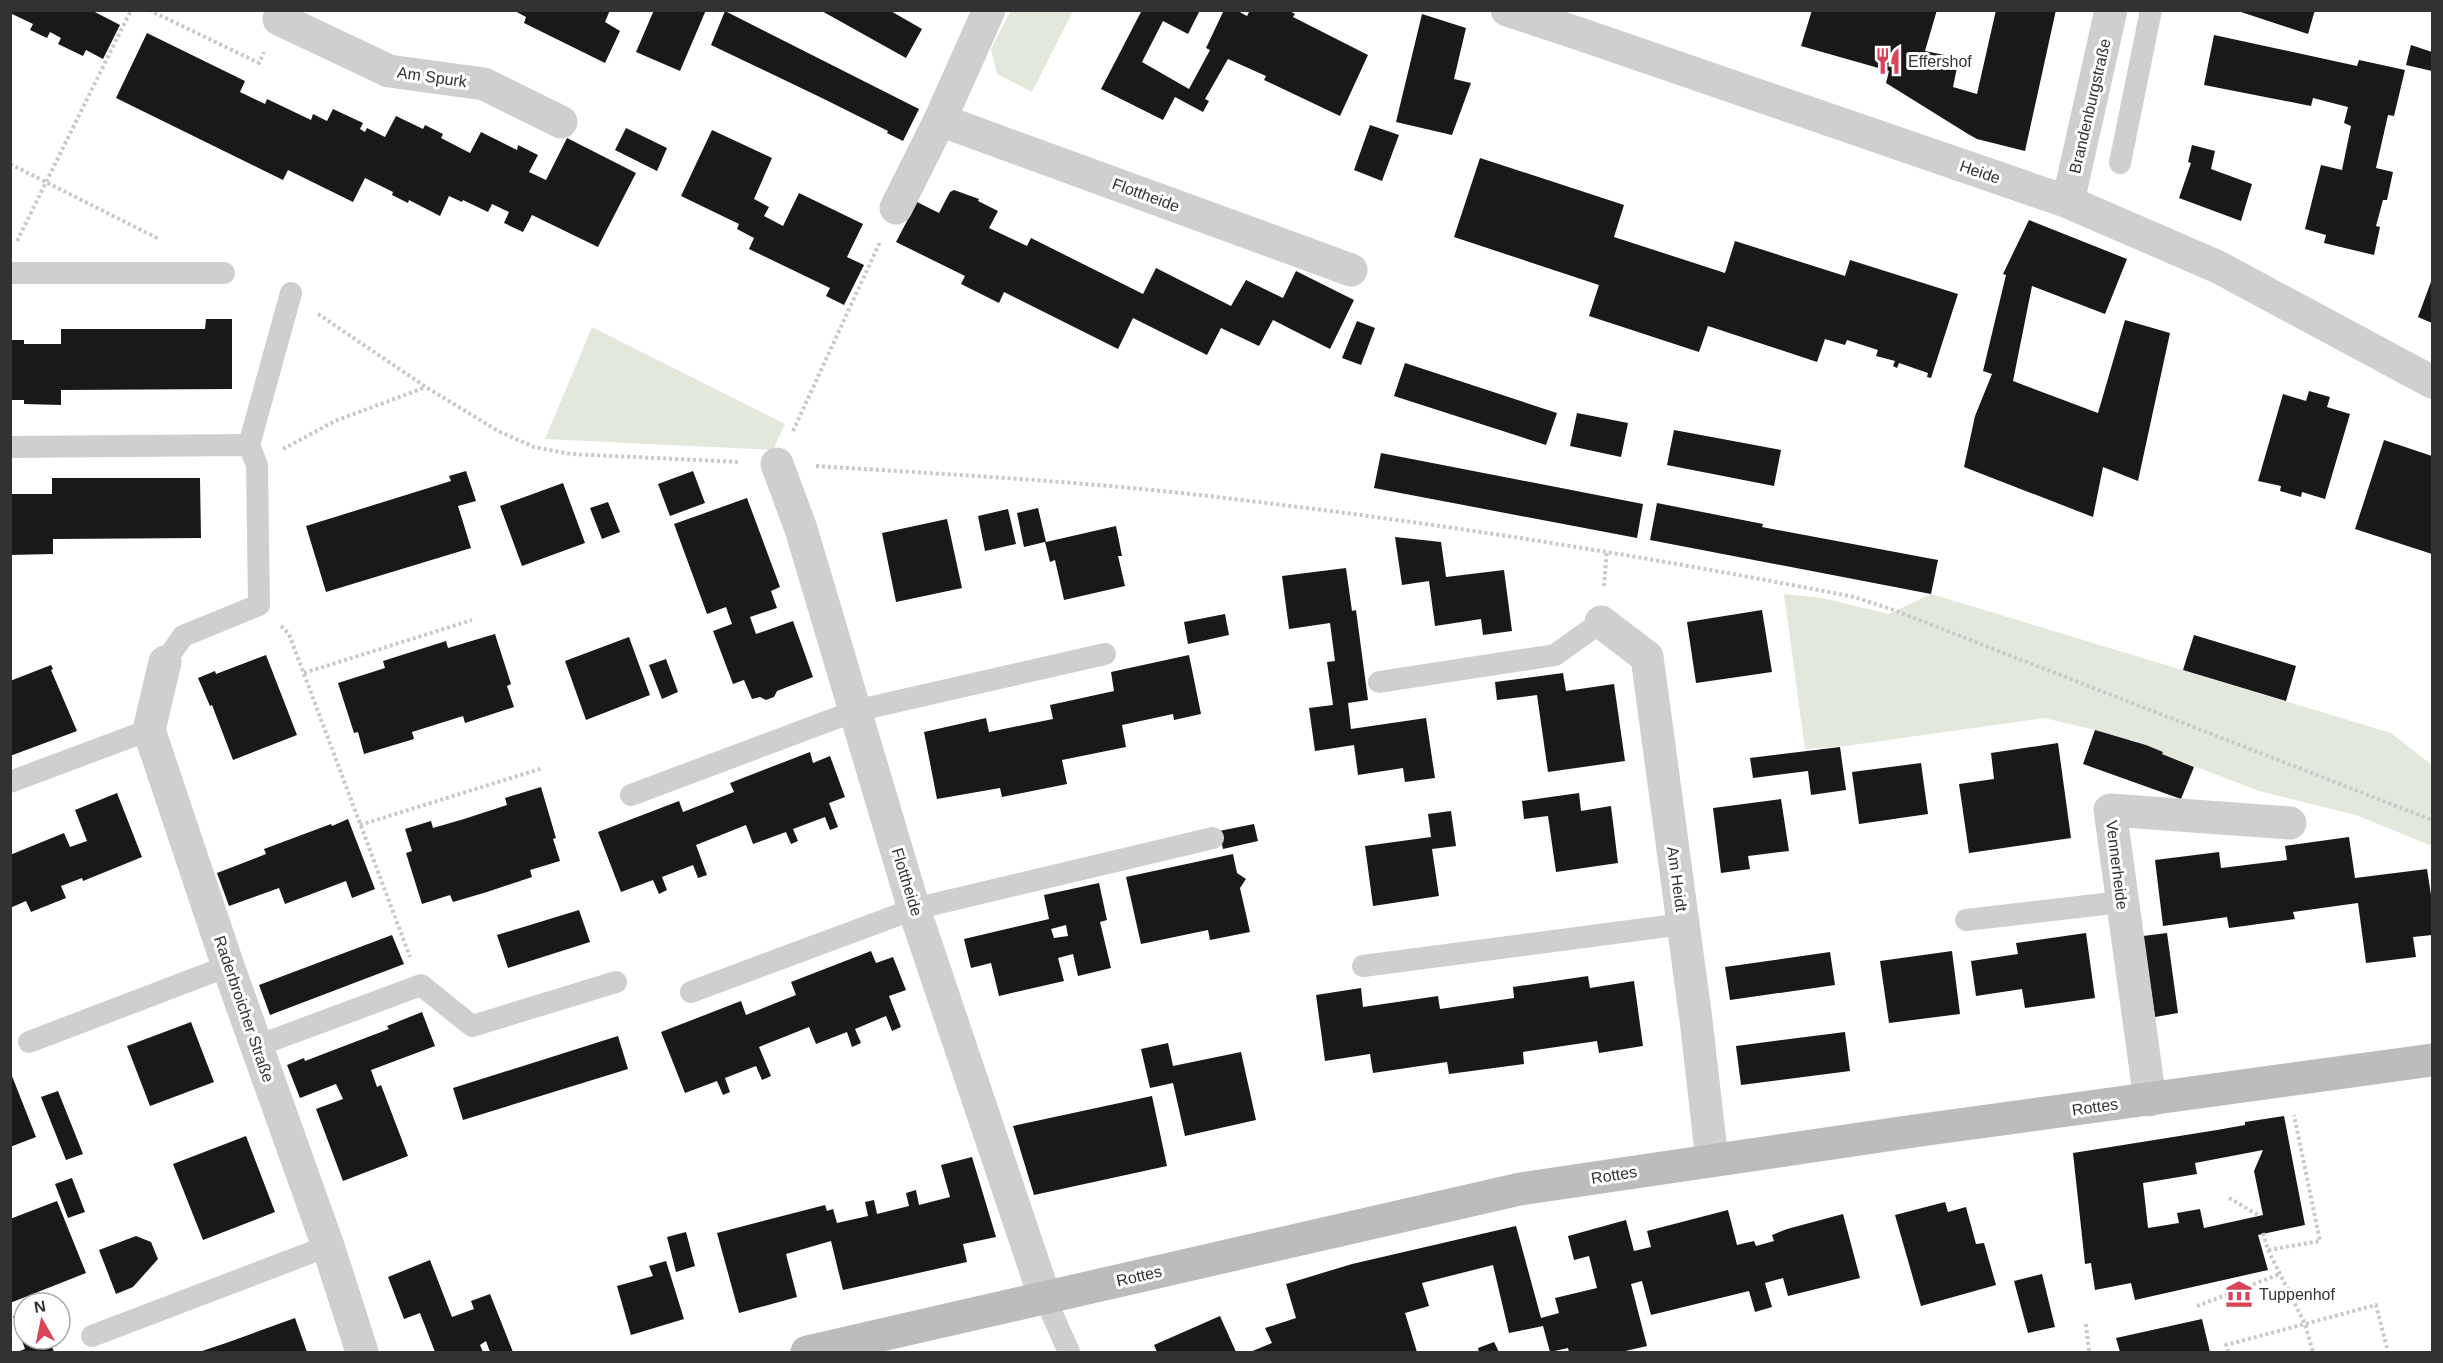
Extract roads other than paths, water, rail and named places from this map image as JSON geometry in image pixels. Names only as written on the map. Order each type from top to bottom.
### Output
[{"type":"street","points":[[896,208],[940,120],[989,10]]},
{"type":"street","name":"Heide","points":[[1507,10],[2068,202],[2218,267],[2433,382]]},
{"type":"street","name":"Brandenburgstraße","points":[[2068,202],[2111,10]]},
{"type":"street","name":"Am Spurk","points":[[281,15],[389,71],[484,84],[561,122]]},
{"type":"street","name":"Flottheide","points":[[940,120],[1351,270]]},
{"type":"street","name":"Flottheide","points":[[777,464],[801,529],[914,909],[1045,1298]]},
{"type":"street","name":"Am Heidt","points":[[1601,622],[1647,657],[1712,1160]]},
{"type":"street","points":[[149,730],[165,662]]},
{"type":"street","name":"Raderbroicher Straße","points":[[149,730],[228,966],[328,1246],[362,1353]]},
{"type":"street","name":"Vennerheide","points":[[2150,1100],[2110,810],[2290,823]]},
{"type":"street","name":"Rottes","points":[[807,1353],[1520,1189],[1712,1160],[2433,1060]]},
{"type":"lane","points":[[2120,163],[2151,10]]},
{"type":"lane","points":[[10,273],[224,273]]},
{"type":"lane","points":[[165,662],[183,636],[259,606],[253,455],[291,293]]},
{"type":"lane","points":[[10,447],[253,455]]},
{"type":"lane","points":[[1379,682],[1555,655],[1601,622]]},
{"type":"lane","points":[[631,795],[855,711],[1105,654]]},
{"type":"lane","points":[[10,782],[149,730]]},
{"type":"lane","points":[[691,993],[914,909],[1213,838]]},
{"type":"lane","points":[[1966,920],[2121,902]]},
{"type":"lane","points":[[1363,966],[1683,924]]},
{"type":"lane","points":[[29,1042],[228,966]]},
{"type":"lane","points":[[257,1046],[420,986],[472,1026],[616,981]]},
{"type":"lane","points":[[92,1336],[328,1246]]},
{"type":"lane","points":[[1045,1298],[1069,1353]]},
{"type":"place","name":"Effershof","points":[[1888,61]]},
{"type":"place","name":"Tuppenhof","points":[[2239,1294]]}]
